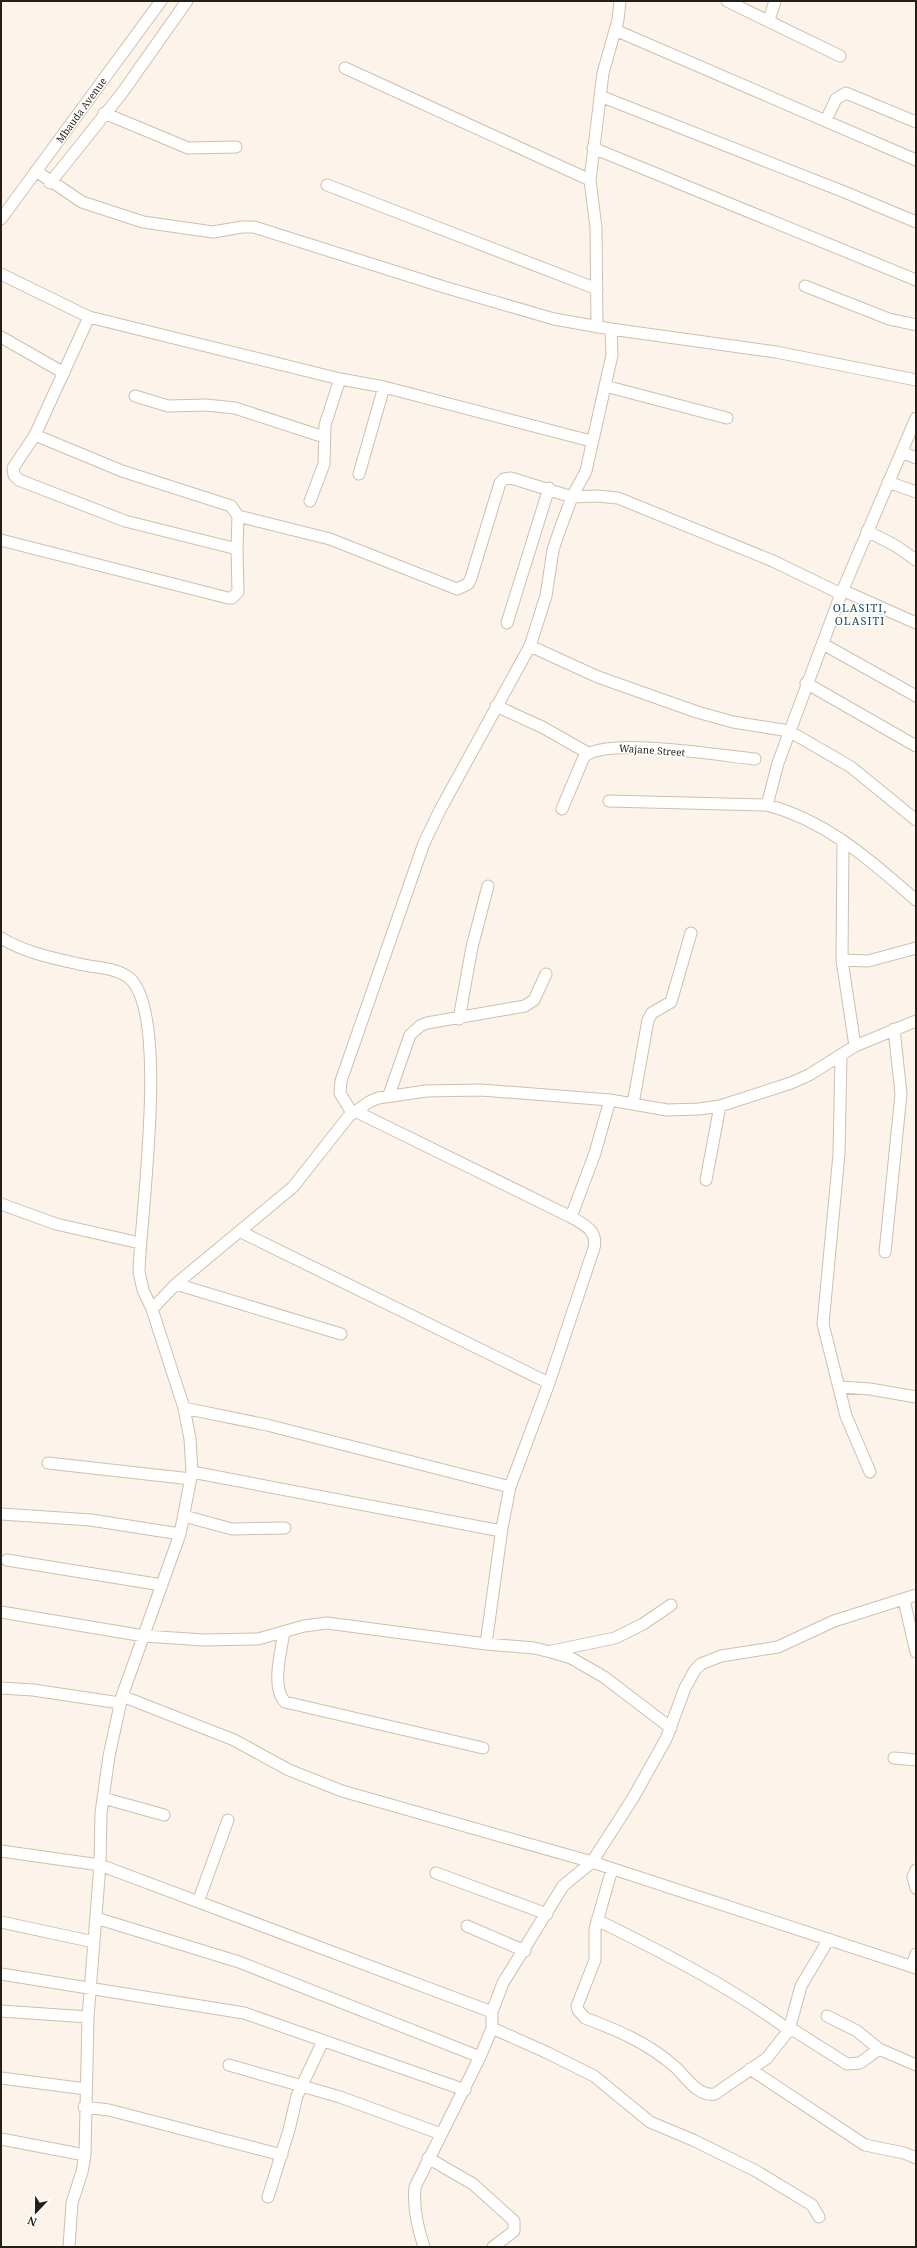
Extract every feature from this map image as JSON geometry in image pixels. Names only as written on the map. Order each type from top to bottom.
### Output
[{"type":"street","name":"Mbauda Avenue","points":[[1,219],[161,1]]},
{"type":"street","points":[[50,183],[104,113],[122,93],[187,1]]},
{"type":"street","points":[[597,327],[596,228],[590,180],[603,73],[621,6],[620,1]]},
{"type":"street","points":[[727,1],[769,20],[840,56]]},
{"type":"street","points":[[769,20],[775,1]]},
{"type":"street","points":[[615,30],[916,160]]},
{"type":"street","points":[[345,68],[590,180]]},
{"type":"street","points":[[826,120],[836,98],[846,93],[916,122]]},
{"type":"street","points":[[600,96],[847,192],[916,222]]},
{"type":"street","points":[[104,113],[188,148],[236,147]]},
{"type":"street","points":[[593,148],[916,280]]},
{"type":"street","points":[[36,171],[50,183],[82,202],[143,222],[213,232],[242,227],[254,227],[498,304],[554,319],[597,327],[776,352],[916,380]]},
{"type":"street","points":[[327,185],[597,289]]},
{"type":"street","points":[[1,274],[89,317],[340,379],[384,387],[591,441]]},
{"type":"street","points":[[805,286],[890,319],[916,325]]},
{"type":"street","points":[[89,317],[35,435],[13,468],[14,475],[19,480],[125,521],[237,549]]},
{"type":"street","points":[[486,1644],[501,1531],[510,1487],[549,1383],[595,1243],[594,1233],[572,1217],[354,1112],[340,1093],[341,1081],[415,869],[440,810],[530,646],[546,596],[553,550],[572,497],[583,478],[612,355],[611,329]]},
{"type":"street","points":[[1,337],[64,373]]},
{"type":"street","points":[[310,500],[324,464],[324,437],[327,418],[340,379]]},
{"type":"street","points":[[605,386],[728,418]]},
{"type":"street","points":[[359,474],[384,387]]},
{"type":"street","points":[[135,396],[168,406],[206,405],[235,408],[324,437]]},
{"type":"street","points":[[767,805],[778,763],[806,683],[823,644],[841,592],[916,418]]},
{"type":"street","points":[[1,540],[228,598],[232,598],[238,592],[238,516],[235,509],[227,504],[122,471],[35,435]]},
{"type":"street","points":[[902,452],[916,458]]},
{"type":"street","points":[[238,516],[330,539],[457,589],[468,584],[471,578],[500,482],[504,479],[511,478],[549,488],[572,497],[597,496],[625,501],[765,558],[916,623]]},
{"type":"street","points":[[888,482],[916,492]]},
{"type":"street","points":[[507,623],[549,488]]},
{"type":"street","points":[[867,531],[896,546],[916,560]]},
{"type":"street","points":[[823,644],[916,696]]},
{"type":"street","points":[[530,646],[598,677],[697,712],[733,722],[789,732],[851,767],[916,820]]},
{"type":"street","points":[[806,683],[916,746]]},
{"type":"street","points":[[496,706],[542,727],[588,752],[581,763],[562,809]]},
{"type":"street","name":"Wajane Street","points":[[588,752],[617,747],[642,747],[755,759]]},
{"type":"street","points":[[609,801],[767,805],[789,811],[812,821],[843,841],[886,874],[916,900]]},
{"type":"street","points":[[843,841],[842,960],[855,1046]]},
{"type":"street","points":[[459,1019],[472,947],[488,886]]},
{"type":"street","points":[[633,1104],[648,1020],[652,1013],[671,1002],[691,933]]},
{"type":"street","points":[[1,938],[40,954],[110,970],[128,977],[138,989],[149,1040],[151,1112],[139,1272],[143,1290],[152,1309],[184,1408],[190,1439],[191,1475],[180,1534],[121,1700],[109,1756],[103,1798],[100,1865],[88,2017],[84,2107],[85,2156],[82,2172],[72,2203],[69,2247]]},
{"type":"street","points":[[842,960],[868,961],[916,948]]},
{"type":"street","points":[[389,1096],[407,1042],[414,1031],[427,1024],[459,1019],[530,1003],[537,995],[546,974]]},
{"type":"street","points":[[152,1309],[176,1284],[241,1232],[293,1187],[354,1112],[369,1102],[389,1096],[426,1091],[481,1090],[610,1100],[667,1110],[720,1106],[791,1083],[855,1046],[916,1021]]},
{"type":"street","points":[[884,1252],[901,1094],[894,1029]]},
{"type":"street","points":[[841,1055],[839,1154],[831,1223],[823,1324],[840,1387],[846,1416],[870,1472]]},
{"type":"street","points":[[572,1217],[595,1153],[610,1100]]},
{"type":"street","points":[[706,1180],[720,1106]]},
{"type":"street","points":[[1,1204],[56,1224],[140,1243]]},
{"type":"street","points":[[241,1232],[549,1383]]},
{"type":"street","points":[[176,1284],[341,1334]]},
{"type":"street","points":[[840,1387],[870,1389],[916,1398]]},
{"type":"street","points":[[184,1408],[267,1425],[510,1487]]},
{"type":"street","points":[[48,1464],[191,1475],[501,1531]]},
{"type":"street","points":[[1,1514],[91,1520],[180,1534]]},
{"type":"street","points":[[184,1516],[232,1528],[284,1528]]},
{"type":"street","points":[[7,1560],[162,1585]]},
{"type":"street","points":[[424,2247],[420,2234],[414,2193],[416,2182],[465,2090],[480,2057],[492,2028],[492,2012],[503,1984],[563,1886],[592,1862],[634,1798],[657,1758],[671,1728],[690,1676],[701,1664],[721,1656],[778,1647],[834,1621],[916,1595]]},
{"type":"street","points":[[904,1600],[916,1652]]},
{"type":"street","points":[[551,1652],[615,1638],[643,1624],[671,1605]]},
{"type":"street","points":[[1,1612],[144,1636],[204,1640],[258,1639],[316,1624],[341,1624],[486,1644],[534,1648],[571,1658],[598,1674],[671,1728]]},
{"type":"street","points":[[284,1632],[277,1687],[280,1697],[285,1702],[483,1748]]},
{"type":"street","points":[[1,1688],[121,1700],[234,1740],[289,1770],[342,1791],[592,1862],[914,1967],[916,1954]]},
{"type":"street","points":[[894,1758],[916,1760]]},
{"type":"street","points":[[103,1798],[164,1815]]},
{"type":"street","points":[[198,1902],[228,1820]]},
{"type":"street","points":[[1,1851],[100,1865],[492,2012]]},
{"type":"street","points":[[612,1869],[597,1920],[594,1936],[596,1954],[579,2001],[578,2010],[580,2014],[647,2045],[664,2057],[703,2093],[715,2094],[772,2053],[785,2032],[789,2030],[801,1986],[829,1939]]},
{"type":"street","points":[[916,1870],[913,1877],[916,1888]]},
{"type":"street","points":[[436,1873],[547,1914]]},
{"type":"street","points":[[96,1918],[127,1926],[239,1962],[480,2057]]},
{"type":"street","points":[[597,1920],[696,1970],[756,2005],[789,2030],[795,2031],[847,2064],[860,2063],[879,2050]]},
{"type":"street","points":[[1,1922],[94,1942]]},
{"type":"street","points":[[467,1926],[524,1951]]},
{"type":"street","points":[[1,1974],[91,1987],[244,2013],[465,2090]]},
{"type":"street","points":[[1,2010],[88,2017]]},
{"type":"street","points":[[827,2016],[857,2031],[879,2050],[916,2065]]},
{"type":"street","points":[[492,2028],[594,2076],[650,2122],[740,2162],[812,2205],[819,2217]]},
{"type":"street","points":[[268,2197],[302,2085],[323,2041]]},
{"type":"street","points":[[229,2064],[302,2085],[441,2134]]},
{"type":"street","points":[[750,2069],[865,2145],[904,2153],[916,2158]]},
{"type":"street","points":[[1,2078],[86,2089]]},
{"type":"street","points":[[84,2107],[109,2110],[282,2155]]},
{"type":"street","points":[[1,2139],[85,2156]]},
{"type":"street","points":[[428,2158],[473,2184],[514,2221],[514,2231],[493,2247]]},
{"type":"district","name":"OLASITI, OLASITI","points":[[860,614]]}]
